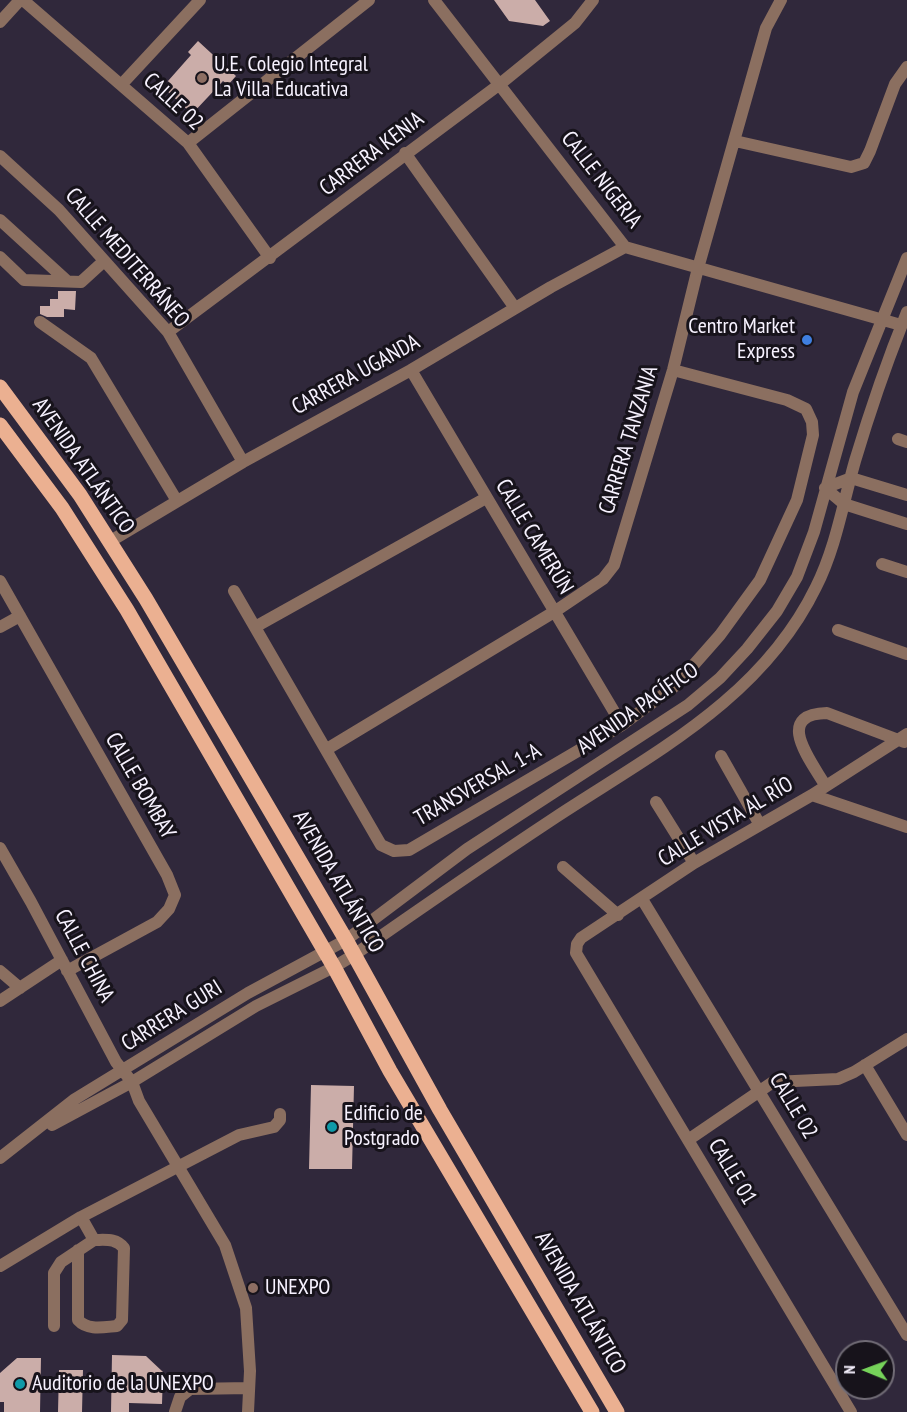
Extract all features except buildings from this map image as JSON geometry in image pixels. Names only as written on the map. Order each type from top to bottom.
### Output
[{"type":"main road","name":"AVENIDA ATLÁNTICO","points":[[0,387],[80,495],[146,599],[346,940],[440,1110],[617,1412]]},
{"type":"main road","name":"AVENIDA ATLÁNTICO","points":[[0,425],[62,508],[127,610],[334,967],[396,1081],[592,1412]]},
{"type":"street","points":[[0,22],[22,0]]},
{"type":"street","name":"CALLE 02","points":[[22,0],[188,143],[270,258]]},
{"type":"street","points":[[122,84],[200,0]]},
{"type":"street","points":[[188,143],[369,0]]},
{"type":"street","name":"CALLE NIGERIA","points":[[434,0],[625,247],[901,325]]},
{"type":"street","name":"CARRERA KENIA","points":[[168,332],[500,84],[575,23],[593,0]]},
{"type":"street","name":"CARRERA TANZANIA","points":[[327,749],[554,612],[603,579],[614,566],[673,370],[698,268],[766,28],[776,2]]},
{"type":"street","points":[[735,141],[851,167],[864,163],[894,84],[907,67]]},
{"type":"street","points":[[405,153],[515,308]]},
{"type":"street","name":"CALLE MEDITERRÁNEO","points":[[0,156],[59,210],[168,332],[243,462]]},
{"type":"street","points":[[1,224],[67,281]]},
{"type":"street","name":"CARRERA UGANDA","points":[[109,542],[243,462],[411,370],[515,308],[625,247]]},
{"type":"street","points":[[0,257],[24,280],[81,282],[104,261]]},
{"type":"street","name":"AVENIDA PACÍFICO","points":[[346,940],[467,849],[688,705],[720,678],[747,650],[777,611],[796,577],[814,532],[853,392],[907,258]]},
{"type":"street","name":"AVENIDA PACÍFICO","points":[[354,955],[530,834],[701,723],[757,672],[795,623],[816,586],[835,539],[874,399],[907,312]]},
{"type":"street","points":[[40,322],[91,358],[177,501]]},
{"type":"street","name":"CALLE CAMERÚN","points":[[411,370],[621,725]]},
{"type":"street","name":"TRANSVERSAL 1-A","points":[[327,749],[381,845],[394,851],[409,850],[621,725],[675,686],[720,635],[760,580],[797,500],[813,435],[812,422],[806,409],[787,400],[673,370]]},
{"type":"street","points":[[907,495],[851,478],[825,488],[844,504],[907,524]]},
{"type":"street","points":[[255,627],[486,498]]},
{"type":"street","points":[[882,564],[907,572]]},
{"type":"street","name":"CALLE BOMBAY","points":[[0,581],[167,875],[175,895],[169,909],[157,922],[65,966]]},
{"type":"street","points":[[234,591],[327,749]]},
{"type":"street","points":[[0,627],[20,616]]},
{"type":"street","points":[[838,630],[907,654]]},
{"type":"street","points":[[825,785],[799,740],[798,729],[803,719],[816,713],[827,713],[905,739]]},
{"type":"street","name":"CALLE VISTA AL RÍO","points":[[576,953],[581,938],[694,863],[905,739]]},
{"type":"street","points":[[721,756],[760,825]]},
{"type":"street","points":[[812,795],[907,827]]},
{"type":"street","points":[[656,802],[694,863]]},
{"type":"street","points":[[512,820],[530,834]]},
{"type":"street","name":"CALLE CHINA","points":[[0,848],[116,1062],[132,1082],[140,1101],[225,1245],[246,1308],[248,1412]]},
{"type":"street","points":[[563,867],[618,915]]},
{"type":"street","name":"CALLE 02","points":[[642,898],[907,1335]]},
{"type":"street","name":"CARRERA GURI","points":[[0,1158],[75,1099],[248,993],[346,940]]},
{"type":"street","name":"CALLE 01","points":[[576,953],[851,1412]]},
{"type":"street","name":"CARRERA GURI","points":[[27,1137],[132,1082],[256,1006],[354,955]]},
{"type":"street","points":[[0,1001],[20,988],[65,966]]},
{"type":"street","points":[[0,971],[20,988]]},
{"type":"street","points":[[688,1140],[773,1082],[838,1079],[907,1039]]},
{"type":"street","points":[[865,1065],[907,1135]]},
{"type":"street","points":[[0,1266],[81,1217],[239,1135],[274,1127],[280,1120],[280,1114]]},
{"type":"street","points":[[81,1217],[94,1240]]},
{"type":"street","points":[[54,1326],[54,1272],[61,1262],[78,1250],[94,1240],[113,1240],[119,1242],[124,1248],[122,1320],[117,1326],[93,1328],[83,1325],[78,1320],[78,1250]]},
{"type":"street","points":[[175,1412],[180,1397],[190,1389],[249,1388]]},
{"type":"place","name":"U.E. Colegio Integral La Villa Educativa","points":[[202,78]]},
{"type":"place","name":"Centro Market Express","points":[[807,340]]},
{"type":"place","name":"Edificio de Postgrado","points":[[332,1127]]},
{"type":"place","name":"UNEXPO","points":[[253,1288]]},
{"type":"place","name":"Auditorio de la UNEXPO","points":[[20,1384]]}]
